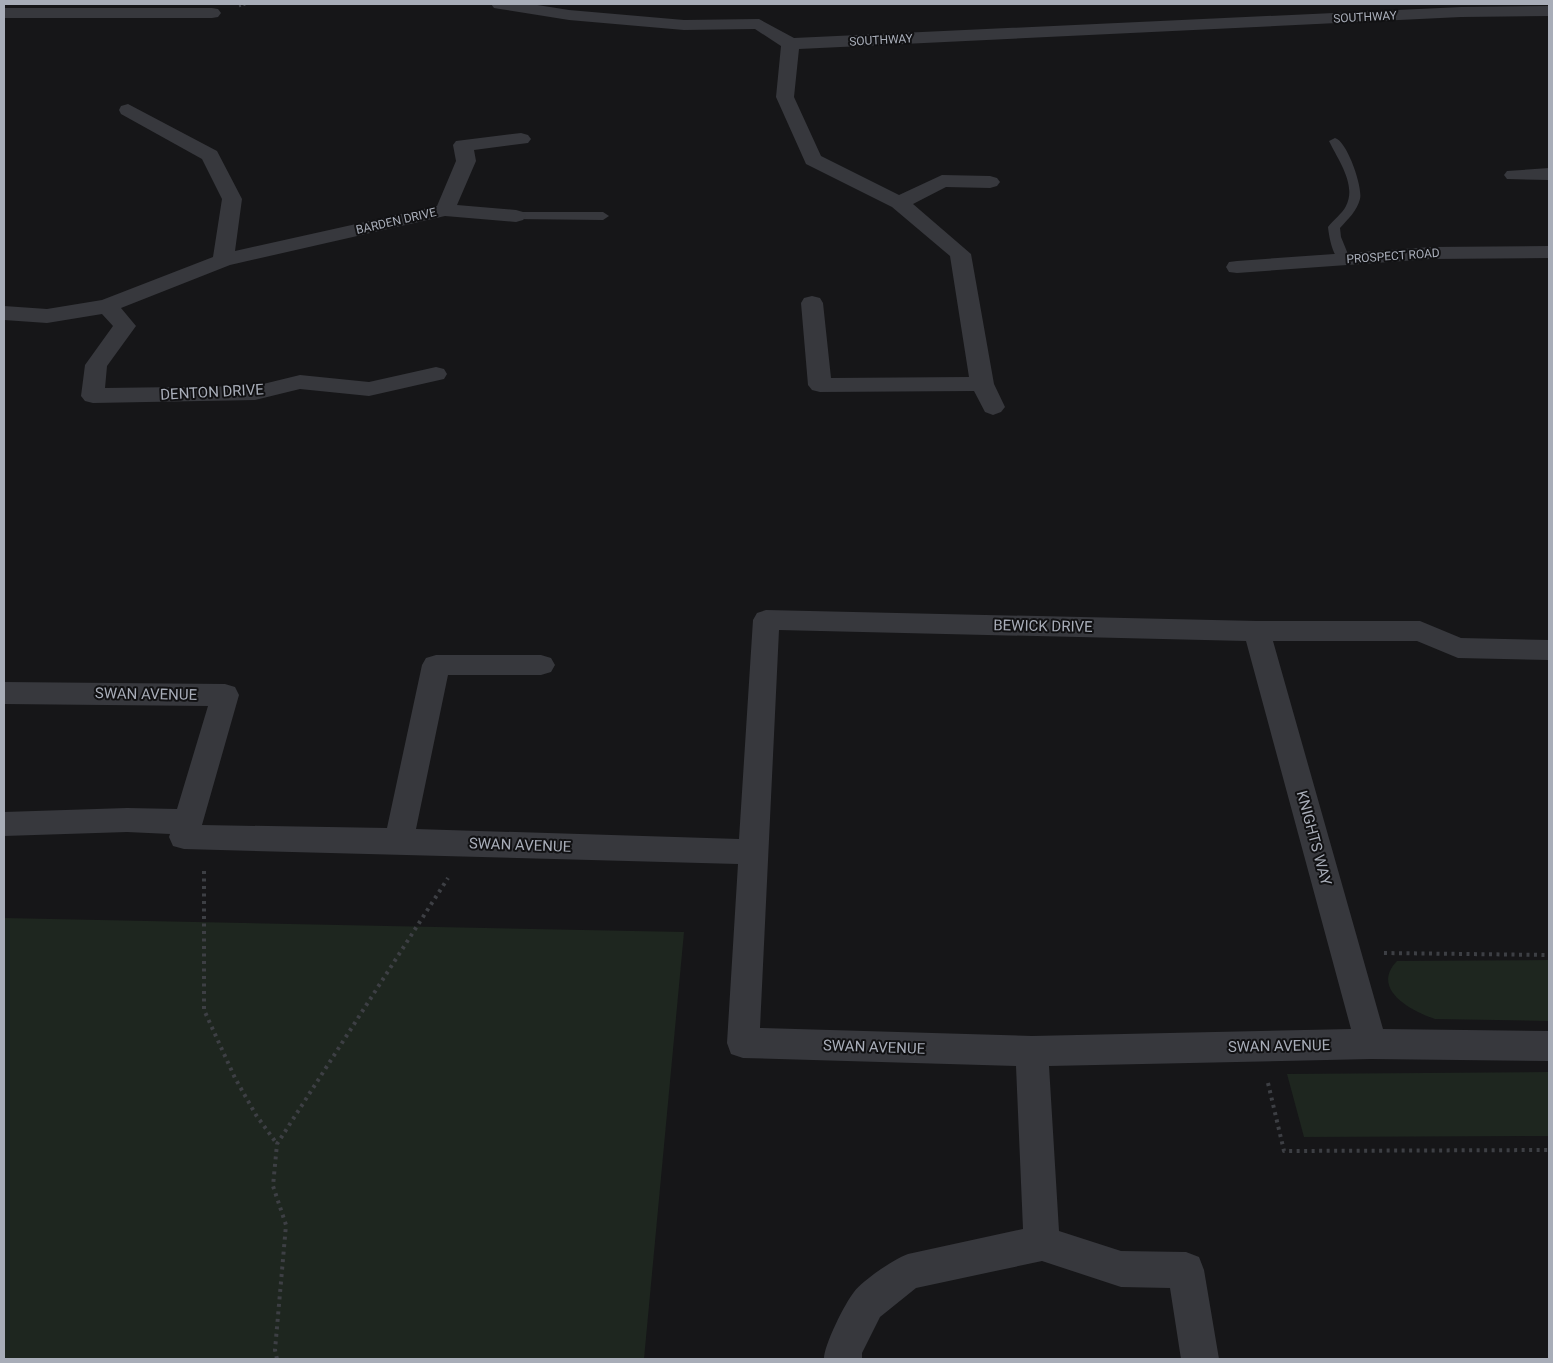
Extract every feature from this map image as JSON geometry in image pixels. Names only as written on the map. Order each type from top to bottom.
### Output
[{"type":"street","points":[[500,4],[569,15],[674,24],[759,24],[790,44],[785,97],[813,160],[900,203],[960,254],[982,384],[993,407]]},
{"type":"street","points":[[1264,4],[1270,22]]},
{"type":"street","name":"SOUTHWAY","points":[[1417,4],[1461,12]]},
{"type":"street","name":"SOUTHWAY","points":[[790,44],[1461,12],[1549,11]]},
{"type":"street","points":[[4,13],[212,13]]},
{"type":"street","points":[[128,110],[210,155],[232,199],[223,260]]},
{"type":"street","name":"BARDEN DRIVE","points":[[4,313],[47,316],[107,306],[223,260],[445,210],[466,161],[463,145],[521,139]]},
{"type":"street","points":[[1514,175],[1549,174]]},
{"type":"street","points":[[900,203],[942,181],[990,182]]},
{"type":"street","points":[[445,210],[516,216]]},
{"type":"street","name":"PROSPECT ROAD","points":[[1237,267],[1431,253],[1549,252]]},
{"type":"street","points":[[812,303],[820,385],[982,384]]},
{"type":"street","name":"DENTON DRIVE","points":[[107,306],[125,326],[96,365],[93,396],[255,393],[300,382],[369,389],[436,374]]},
{"type":"street","name":"BEWICK DRIVE","points":[[753,852],[766,620],[1257,631],[1420,631],[1458,648],[1549,650]]},
{"type":"street","name":"KNIGHTS WAY","points":[[1257,631],[1371,1044]]},
{"type":"street","points":[[399,841],[436,665],[541,665]]},
{"type":"street","name":"SWAN AVENUE","points":[[4,693],[225,695],[196,830],[399,841],[753,852],[743,1043],[1032,1051],[1371,1044],[1549,1046]]},
{"type":"street","points":[[4,824],[127,820],[196,830]]},
{"type":"street","points":[[1032,1051],[1042,1243]]},
{"type":"street","points":[[843,1359],[843,1351],[867,1304],[908,1272],[1042,1243],[1122,1269],[1186,1270],[1200,1359]]},
{"type":"lane","points":[[1335,140],[1356,187],[1355,200],[1350,209],[1334,227],[1335,237],[1344,259]]},
{"type":"lane","points":[[516,216],[603,216]]},
{"type":"path","points":[[196,830],[204,1010],[256,1115],[277,1144]]},
{"type":"path","points":[[277,1359],[274,1350],[286,1225],[273,1186],[277,1144],[470,843]]},
{"type":"path","points":[[1346,953],[1549,955]]},
{"type":"path","points":[[1260,1046],[1284,1151],[1549,1150]]},
{"type":"shaded area","points":[[4,918],[684,932],[644,1359],[4,1359]]},
{"type":"shaded area","points":[[1549,960],[1549,1021],[1435,1019],[1405,1005],[1391,990],[1388,981],[1390,971],[1397,961]]},
{"type":"shaded area","points":[[1549,1072],[1549,1136],[1304,1137],[1287,1074]]}]
